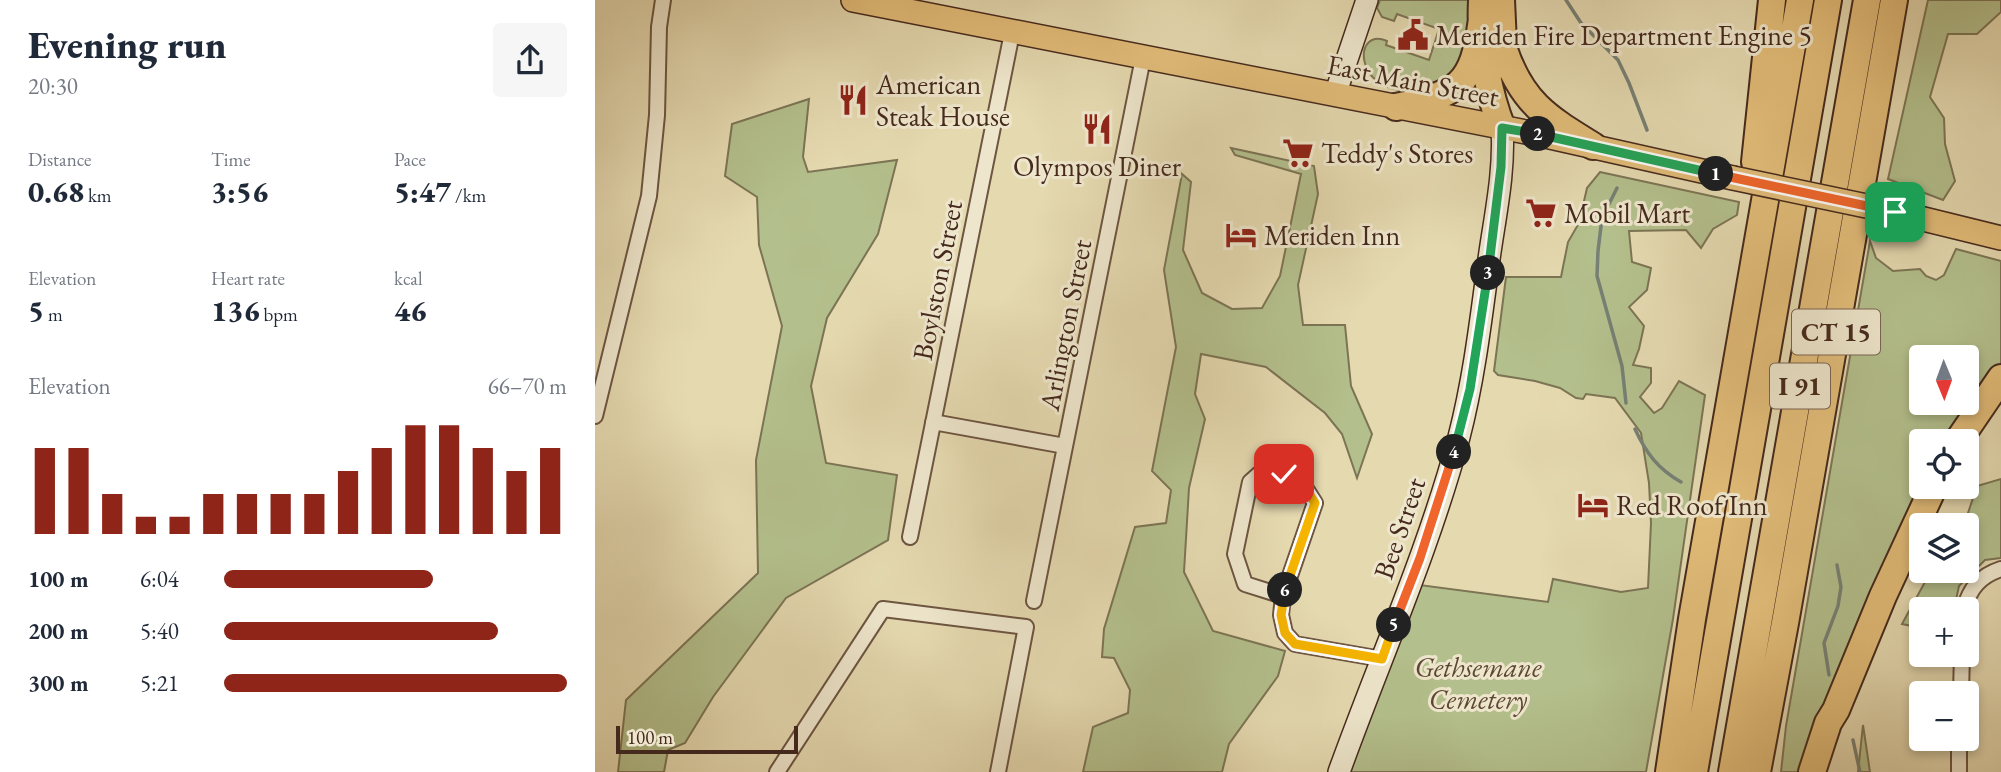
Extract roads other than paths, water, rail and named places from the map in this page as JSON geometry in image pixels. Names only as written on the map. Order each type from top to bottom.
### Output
[{"type":"highway","points":[[1501,0],[1505,96],[1502,128]]},
{"type":"highway","points":[[1753,270],[1747,229],[1772,0]]},
{"type":"highway","points":[[1669,772],[1692,619],[1800,0]]},
{"type":"highway","name":"I 91","points":[[1694,772],[1828,0]]},
{"type":"highway","name":"I 91","points":[[1732,772],[1867,0]]},
{"type":"highway","name":"CT 15","points":[[1757,772],[1894,0]]},
{"type":"highway","points":[[1482,10],[1490,98],[1502,128]]},
{"type":"highway","points":[[1396,107],[1441,96],[1458,85],[1471,64],[1482,10]]},
{"type":"highway","points":[[1503,47],[1514,76],[1529,99],[1552,120],[1594,146]]},
{"type":"highway","points":[[1966,429],[2001,378]]},
{"type":"highway","points":[[1812,772],[1828,723],[1836,710],[1867,631],[1928,499]]},
{"type":"highway","points":[[1769,772],[1780,695],[1778,665]]},
{"type":"highway","points":[[1826,772],[1836,710]]},
{"type":"main road","name":"East Main Street","points":[[853,0],[1594,146],[2001,238]]},
{"type":"street","points":[[595,416],[649,196],[657,115],[659,27],[663,0]]},
{"type":"street","points":[[1335,95],[1367,0]]},
{"type":"street","name":"Boylston Street","points":[[910,537],[1012,33]]},
{"type":"street","name":"Arlington Street","points":[[1034,601],[1143,58]]},
{"type":"street","name":"Bee Street","points":[[1339,772],[1439,502],[1464,414],[1482,313],[1500,180],[1502,128]]},
{"type":"street","points":[[933,422],[1065,446]]},
{"type":"street","points":[[1283,596],[1245,584],[1235,554],[1250,482],[1259,474],[1284,474],[1301,481],[1315,503],[1283,596],[1281,615],[1285,633],[1295,644],[1382,659]]},
{"type":"street","points":[[1969,597],[1973,586],[1986,575],[2001,569]]},
{"type":"street","points":[[777,772],[883,609],[1026,627],[998,772]]},
{"type":"street","points":[[1959,751],[1959,772]]},
{"type":"waterway","points":[[1566,0],[1581,23],[1618,60],[1647,130]]},
{"type":"waterway","points":[[1617,188],[1602,218],[1597,276],[1622,366],[1626,403]]},
{"type":"waterway","points":[[1635,429],[1653,460],[1681,482]]},
{"type":"waterway","points":[[1829,675],[1824,643],[1838,606],[1841,587],[1837,565]]},
{"type":"waterway","points":[[1853,740],[1860,772]]},
{"type":"place","name":"Meriden Fire Department Engine 5","points":[[1413,35]]},
{"type":"place","name":"American Steak House","points":[[853,100]]},
{"type":"place","name":"Olympos Diner","points":[[1097,129]]},
{"type":"place","name":"Teddy's Stores","points":[[1298,153]]},
{"type":"place","name":"Mobil Mart","points":[[1541,213]]},
{"type":"place","name":"Meriden Inn","points":[[1241,235]]},
{"type":"place","name":"Red Roof Inn","points":[[1593,505]]},
{"type":"park label","name":"Gethsemane Cemetery","points":[[1478,683]]}]
